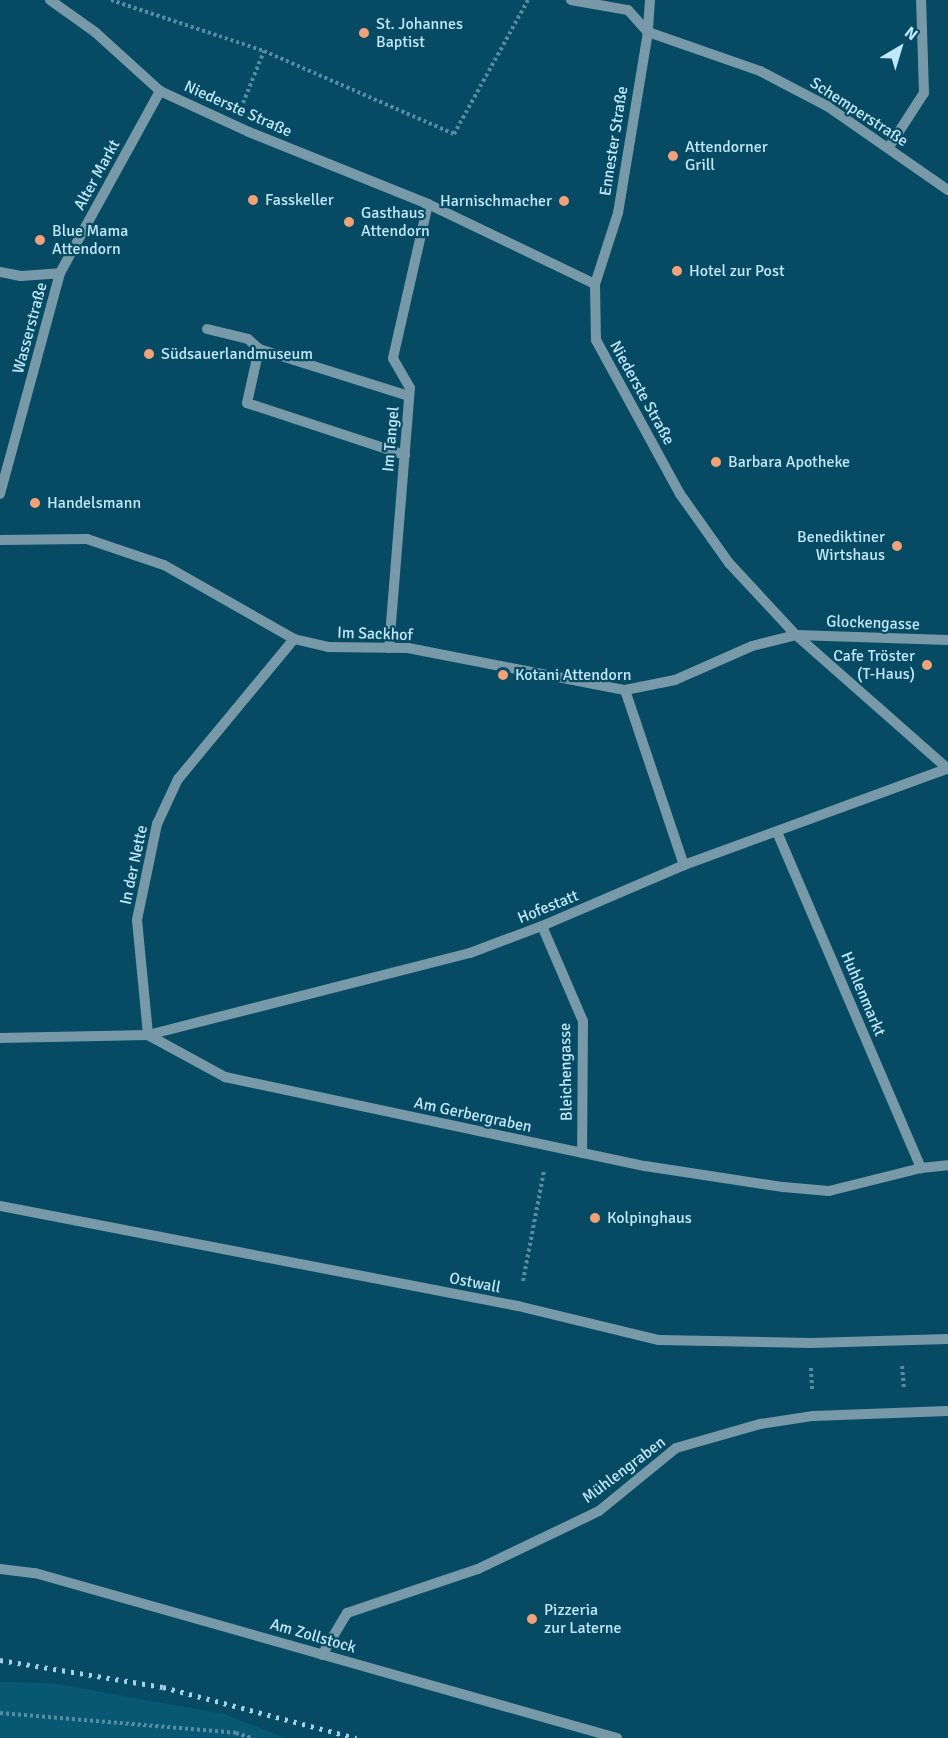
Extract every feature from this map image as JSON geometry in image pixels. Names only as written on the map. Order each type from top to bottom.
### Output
[{"type":"street","name":"Niederste Straße","points":[[50,0],[95,32],[160,91],[428,204],[595,284],[596,340],[680,494],[729,563],[796,635],[947,769]]},
{"type":"street","points":[[572,0],[628,10],[648,32]]},
{"type":"street","name":"Ennester Straße","points":[[595,284],[618,213],[648,32],[650,0]]},
{"type":"street","points":[[889,147],[924,93],[921,0]]},
{"type":"street","name":"Schemperstraße","points":[[648,32],[760,70],[828,105],[948,190]]},
{"type":"street","name":"Alter Markt","points":[[60,273],[160,91]]},
{"type":"street","name":"Im Tangel","points":[[389,648],[410,396],[410,388],[393,358],[428,204]]},
{"type":"street","points":[[0,272],[21,276],[60,273]]},
{"type":"street","name":"Wasserstraße","points":[[0,494],[60,273]]},
{"type":"street","points":[[207,329],[248,339],[259,349],[410,396]]},
{"type":"street","points":[[259,349],[246,403],[405,455]]},
{"type":"street","name":"Im Sackhof","points":[[0,540],[87,539],[164,566],[294,639],[328,648],[408,648],[625,690],[675,680],[752,645],[796,635]]},
{"type":"street","name":"Glockengasse","points":[[796,635],[948,640]]},
{"type":"street","name":"In der Nette","points":[[148,1035],[137,921],[158,824],[178,779],[294,639]]},
{"type":"street","points":[[625,690],[684,865]]},
{"type":"street","name":"Hofestatt","points":[[148,1035],[470,953],[542,926],[684,865],[947,769]]},
{"type":"street","name":"Huhlenmarkt","points":[[777,832],[921,1168]]},
{"type":"street","name":"Bleichengasse","points":[[542,926],[583,1021],[582,1153]]},
{"type":"street","name":"Am Gerbergraben","points":[[0,1038],[148,1035],[225,1077],[582,1153],[771,1185],[829,1191],[921,1168],[948,1165]]},
{"type":"street","name":"Ostwall","points":[[0,1206],[518,1306],[659,1340],[810,1343],[948,1339]]},
{"type":"street","name":"Mühlengraben","points":[[322,1655],[347,1613],[491,1563],[598,1511],[676,1448],[760,1424],[813,1416],[948,1411]]},
{"type":"street","name":"Am Zollstock","points":[[0,1569],[35,1573],[616,1738]]},
{"type":"path","points":[[111,0],[264,51],[454,134],[528,0]]},
{"type":"path","points":[[235,124],[264,51]]},
{"type":"path","points":[[518,1306],[549,1146]]},
{"type":"path","points":[[900,1342],[905,1412]]},
{"type":"path","points":[[810,1343],[813,1416]]},
{"type":"path","points":[[0,1713],[236,1733],[251,1738]]},
{"type":"shaded area","points":[[0,1682],[51,1683],[224,1714],[285,1738],[0,1738]]},
{"type":"railway","points":[[0,1660],[163,1687],[356,1738]]},
{"type":"place","name":"St. Johannes Baptist","points":[[364,33]]},
{"type":"place","name":"Attendorner Grill","points":[[673,156]]},
{"type":"place","name":"Fasskeller","points":[[253,200]]},
{"type":"place","name":"Harnischmacher","points":[[564,201]]},
{"type":"place","name":"Gasthaus Attendorn","points":[[349,222]]},
{"type":"place","name":"Blue Mama Attendorn","points":[[40,240]]},
{"type":"place","name":"Hotel zur Post","points":[[677,271]]},
{"type":"place","name":"Südsauerlandmuseum","points":[[149,354]]},
{"type":"place","name":"Barbara Apotheke","points":[[716,462]]},
{"type":"place","name":"Handelsmann","points":[[35,503]]},
{"type":"place","name":"Benediktiner Wirtshaus","points":[[897,546]]},
{"type":"place","name":"Cafe Tröster (T-Haus)","points":[[927,665]]},
{"type":"place","name":"Kotani Attendorn","points":[[503,675]]},
{"type":"place","name":"Kolpinghaus","points":[[595,1218]]},
{"type":"place","name":"Pizzeria zur Laterne","points":[[532,1619]]}]
